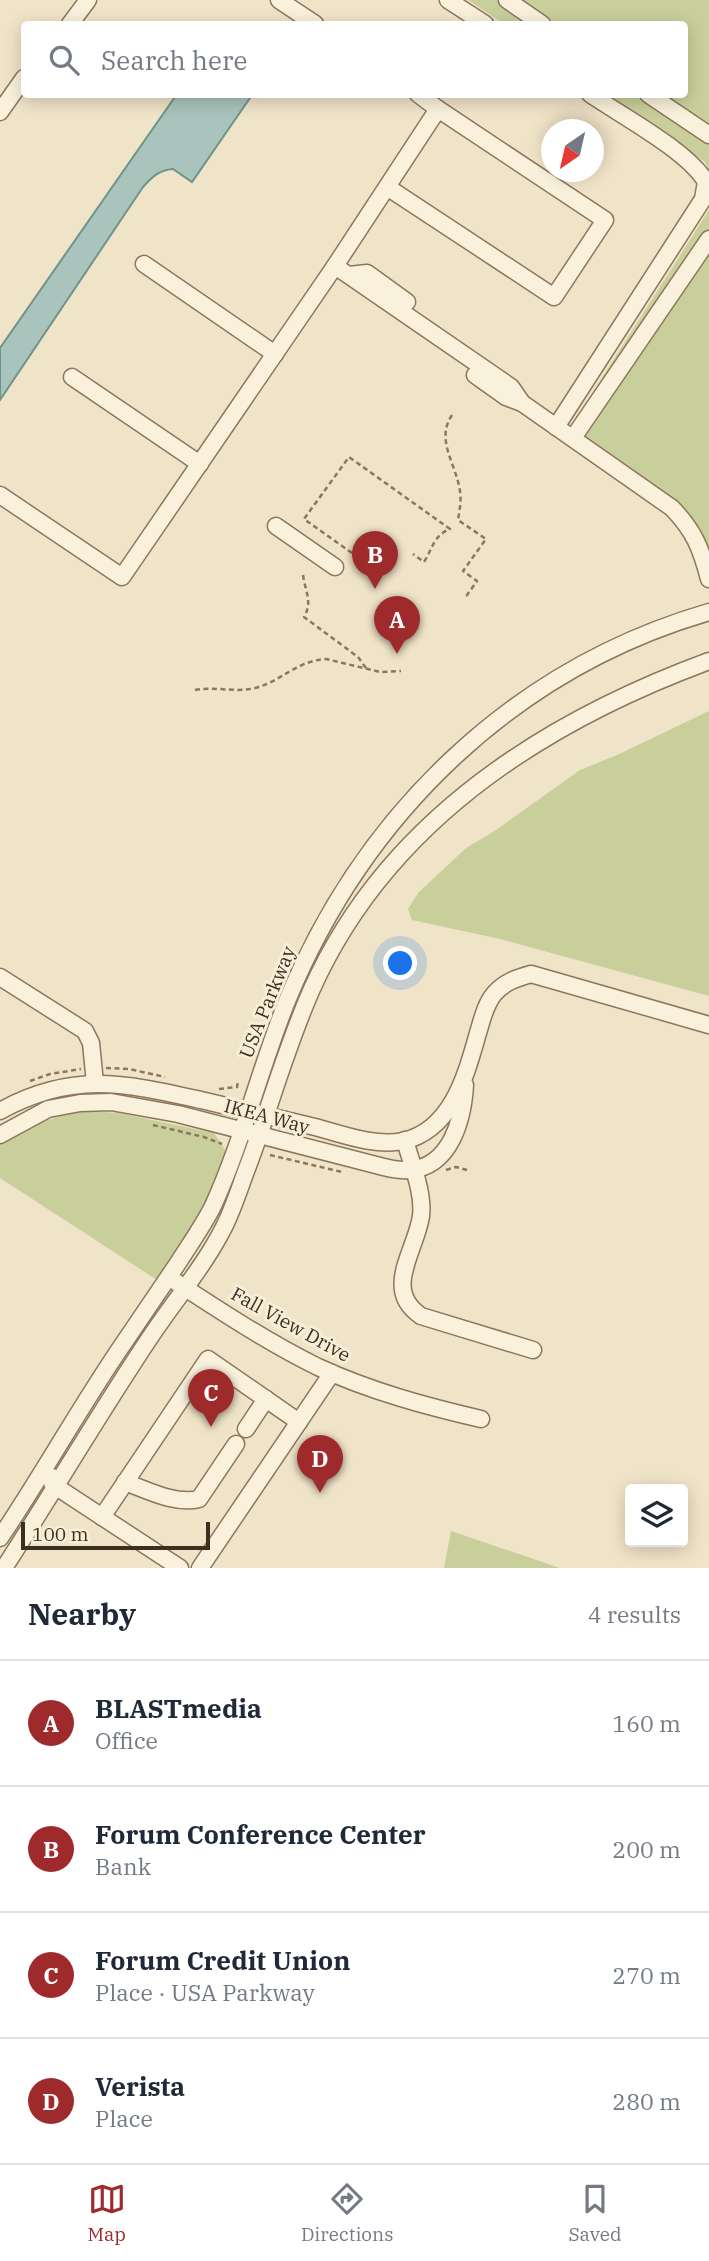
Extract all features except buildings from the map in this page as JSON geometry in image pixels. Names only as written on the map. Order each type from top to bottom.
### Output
[{"type":"street","points":[[72,21],[88,0]]},
{"type":"street","points":[[279,0],[310,21]]},
{"type":"street","points":[[448,0],[480,21]]},
{"type":"street","points":[[506,0],[538,21]]},
{"type":"street","points":[[0,111],[21,82]]},
{"type":"street","points":[[387,187],[554,297],[606,220],[424,98]]},
{"type":"street","points":[[556,426],[703,199],[706,182],[699,169],[680,154],[596,98]]},
{"type":"street","points":[[654,98],[709,135]]},
{"type":"street","points":[[0,495],[122,577],[275,354],[342,271],[387,187],[438,108]]},
{"type":"street","points":[[573,438],[709,239]]},
{"type":"street","points":[[144,264],[275,354]]},
{"type":"street","points":[[342,271],[506,397],[522,403],[672,508],[688,525],[698,542],[709,579]]},
{"type":"street","points":[[342,271],[367,273],[414,307],[425,327]]},
{"type":"street","points":[[407,321],[425,327],[511,387],[522,403]]},
{"type":"street","points":[[72,377],[200,464]]},
{"type":"street","points":[[276,526],[335,567]]},
{"type":"street","name":"USA Parkway","points":[[0,1538],[212,1206],[287,1000],[324,923],[372,847],[420,790],[474,739],[542,688],[584,663],[628,642],[709,612]]},
{"type":"street","name":"USA Parkway","points":[[5,1566],[150,1337],[224,1226],[260,1136],[290,1043],[326,961],[369,892],[420,833],[483,778],[526,749],[614,701],[709,661]]},
{"type":"street","name":"IKEA Way","points":[[0,1135],[48,1110],[66,1104],[94,1101],[126,1104],[396,1170],[413,1170],[437,1159],[456,1133],[464,1101],[466,1077],[487,1004],[504,985],[531,974],[709,1025]]},
{"type":"street","points":[[0,978],[85,1031],[91,1043],[96,1083]]},
{"type":"street","name":"IKEA Way","points":[[0,1111],[42,1092],[62,1087],[96,1083],[136,1086],[366,1140],[391,1142],[405,1140],[439,1121],[449,1109],[466,1077]]},
{"type":"street","points":[[405,1140],[419,1189],[421,1216],[403,1274],[404,1299],[409,1308],[421,1316],[533,1350]]},
{"type":"street","name":"Fall View Drive","points":[[168,1277],[256,1333],[332,1373],[413,1402],[481,1419]]},
{"type":"street","points":[[102,1517],[208,1359],[299,1422]]},
{"type":"street","points":[[200,1568],[332,1373]]},
{"type":"street","points":[[90,1395],[56,1467],[52,1478],[55,1486],[180,1568]]},
{"type":"street","points":[[246,1429],[266,1399]]},
{"type":"street","points":[[125,1482],[188,1502],[199,1499],[236,1444]]},
{"type":"street","points":[[5,1566],[14,1535],[37,1497],[32,1487]]},
{"type":"path","points":[[452,415],[445,429],[447,450],[461,495],[458,520],[486,539],[463,571],[477,581],[467,595],[468,598]]},
{"type":"path","points":[[359,558],[304,519],[349,457],[450,529],[434,540],[424,562],[414,555]]},
{"type":"path","points":[[303,575],[309,603],[304,617],[358,657],[366,668]]},
{"type":"path","points":[[195,690],[232,691],[255,688],[272,682],[297,666],[319,660],[380,672],[401,671]]},
{"type":"path","points":[[145,1123],[222,1144]]},
{"type":"path","points":[[437,1174],[456,1167],[467,1170]]},
{"type":"green space","points":[[468,0],[709,0],[709,170],[705,162],[610,98],[688,98],[688,21],[500,21]]},
{"type":"green space","points":[[709,210],[709,586],[702,564],[669,508],[565,436]]},
{"type":"green space","points":[[709,711],[709,996],[500,939],[412,920],[408,909],[418,893],[466,848],[580,770]]},
{"type":"green space","points":[[88,1111],[119,1113],[214,1133],[226,1151],[210,1195],[190,1235],[157,1280],[0,1178],[0,1145],[42,1122]]},
{"type":"green space","points":[[451,1531],[560,1568],[444,1568]]},
{"type":"water","points":[[174,98],[250,98],[192,182],[173,169],[156,175],[143,187],[0,400],[0,348]]},
{"type":"place","name":"Forum Conference Center","points":[[375,589]]},
{"type":"place","name":"BLASTmedia","points":[[397,654]]},
{"type":"place","name":"Forum Credit Union","points":[[211,1427]]},
{"type":"place","name":"Verista","points":[[320,1493]]}]
